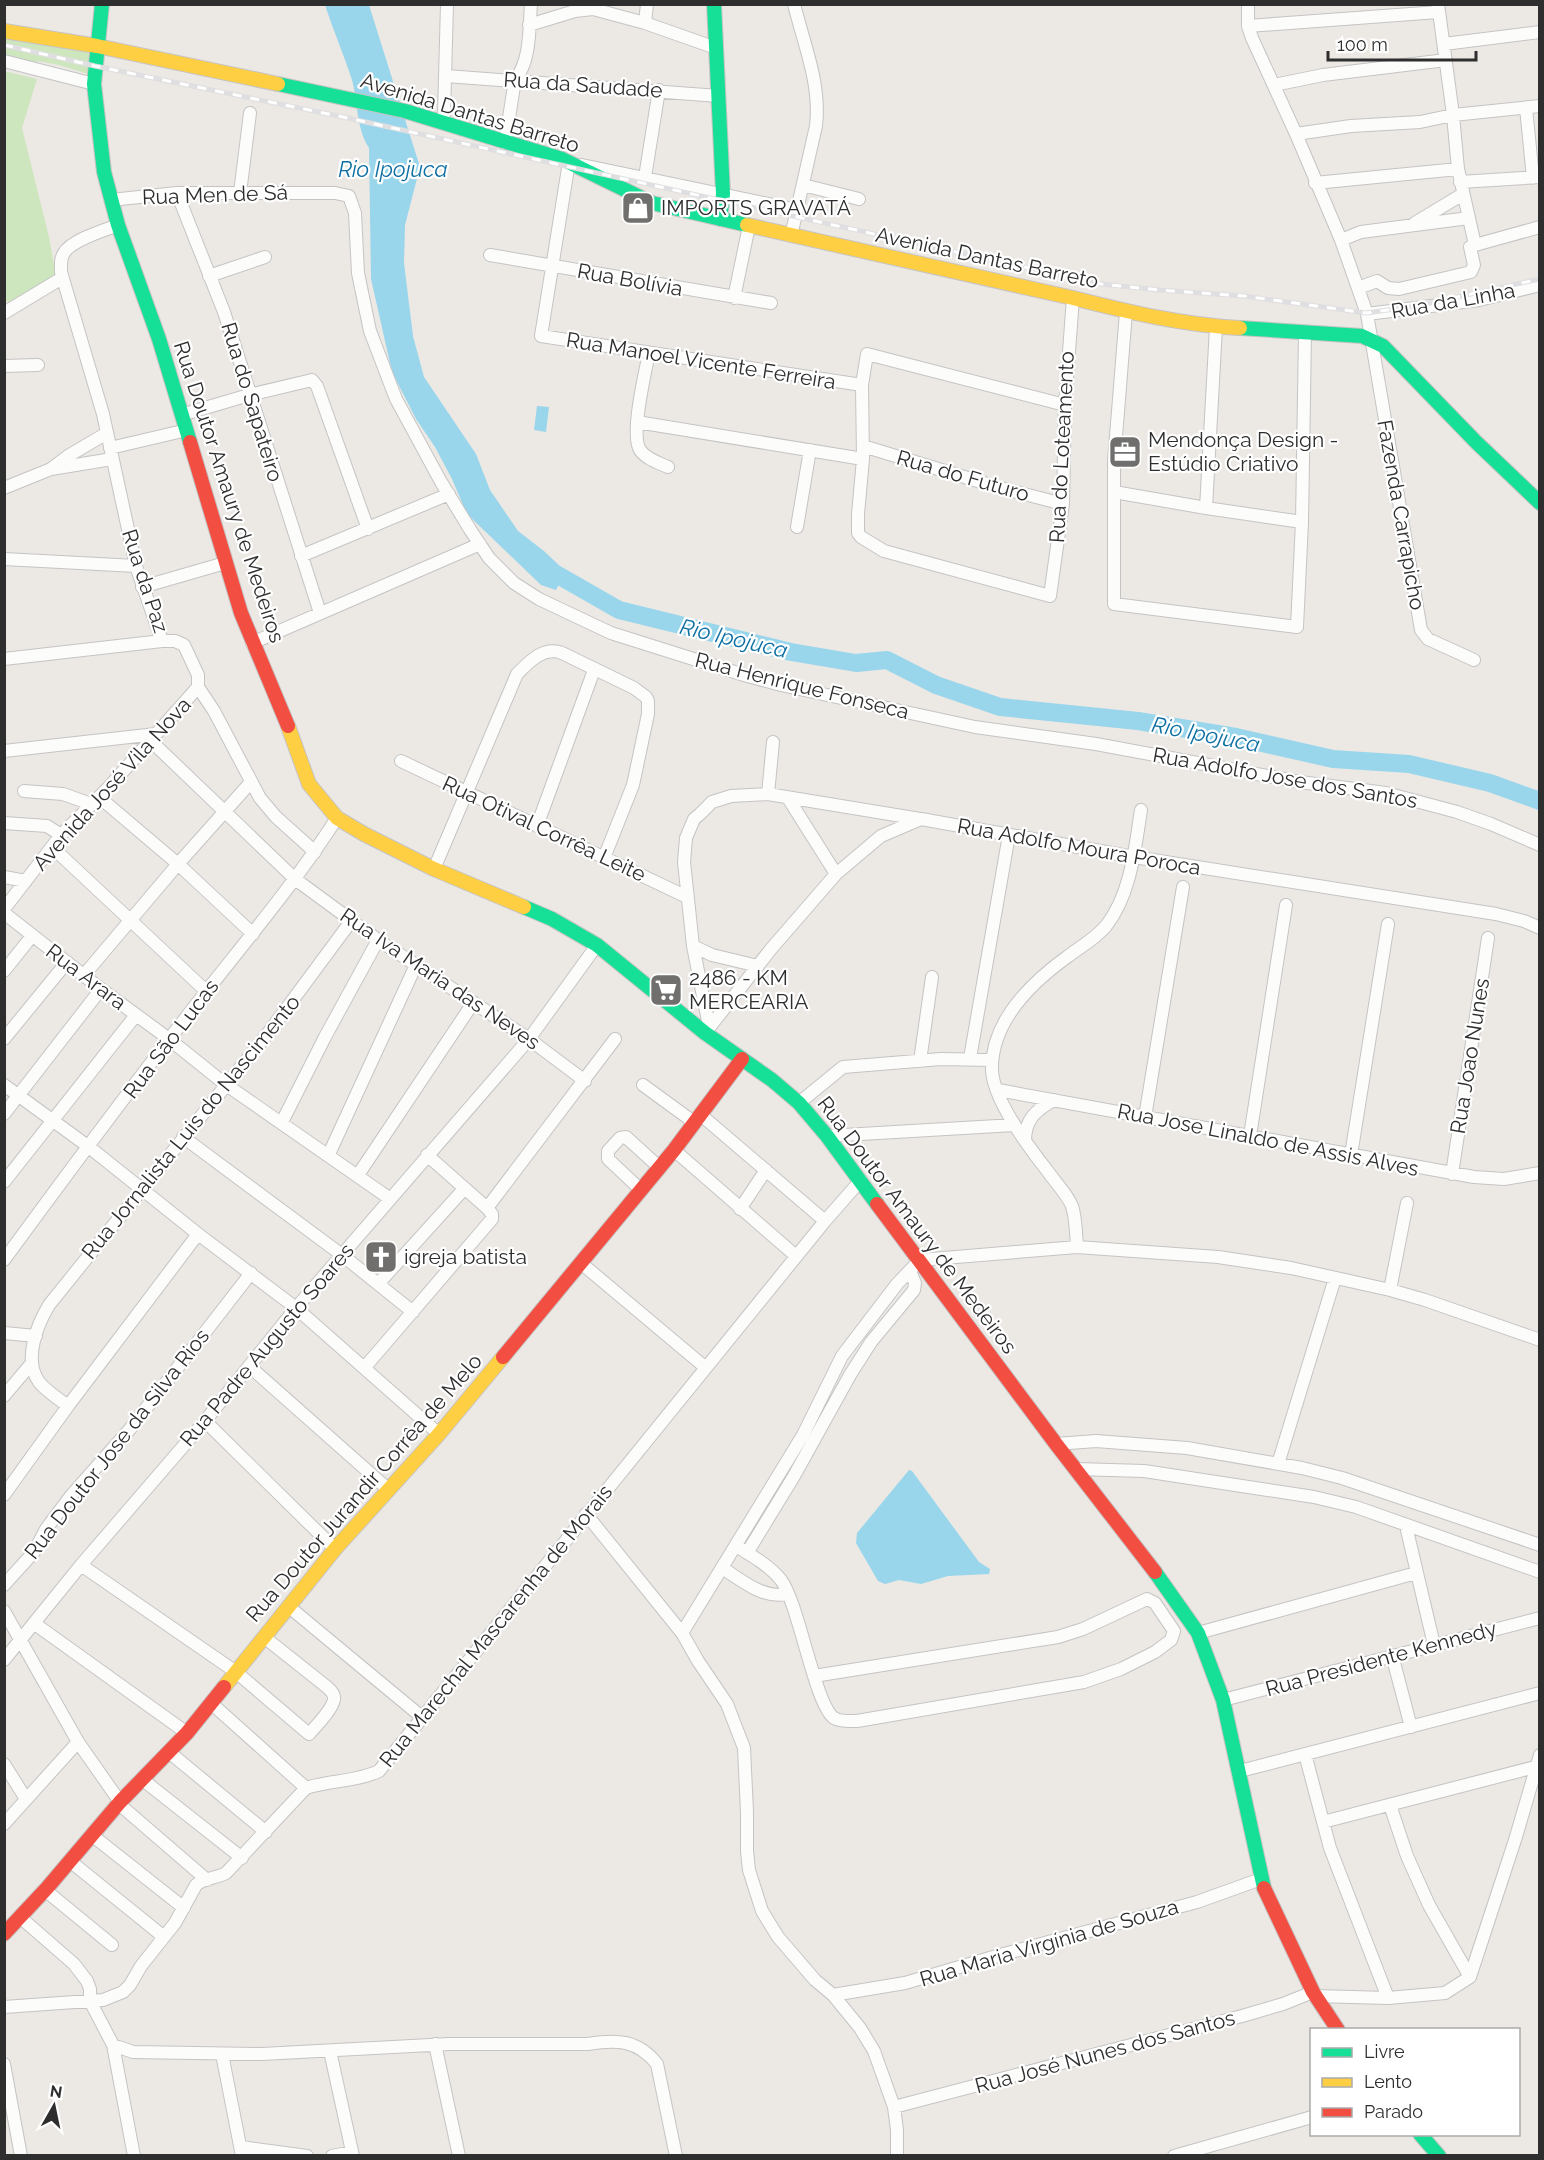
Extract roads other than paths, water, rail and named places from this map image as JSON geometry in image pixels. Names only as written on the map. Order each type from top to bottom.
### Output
[{"type":"street","name":"Rua Doutor Amaury de Medeiros","points":[[102,4],[94,84],[101,155],[111,200],[159,339],[225,563],[252,643],[283,712],[309,784],[337,818],[380,843],[434,869],[552,919],[597,945],[767,1076],[799,1103],[827,1136],[861,1180],[915,1265],[1076,1469],[1177,1601],[1198,1633],[1223,1700],[1240,1771],[1261,1879],[1268,1900],[1314,1994],[1337,2028]]},
{"type":"street","points":[[444,114],[447,4]]},
{"type":"street","points":[[505,143],[515,80],[524,65],[531,4]]},
{"type":"street","points":[[645,23],[647,4]]},
{"type":"street","points":[[714,4],[723,194],[720,219]]},
{"type":"street","points":[[791,236],[816,126],[818,98],[794,4]]},
{"type":"street","points":[[1248,4],[1248,26],[1341,240],[1358,288],[1371,339]]},
{"type":"street","points":[[529,25],[592,7],[717,48]]},
{"type":"street","points":[[1248,26],[1438,8],[1458,169],[1475,245]]},
{"type":"street","name":"Avenida Dantas Barreto","points":[[5,30],[97,46],[405,111],[574,164],[636,197],[791,236],[1073,298],[1126,312],[1216,327],[1305,334],[1350,334],[1371,339],[1391,354],[1539,503]]},
{"type":"street","points":[[1444,44],[1539,32]]},
{"type":"street","points":[[1274,85],[1323,75],[1446,60]]},
{"type":"street","points":[[4,62],[94,84]]},
{"type":"street","name":"Rua da Saudade","points":[[446,76],[719,96]]},
{"type":"street","points":[[645,177],[659,90]]},
{"type":"street","points":[[1296,134],[1379,123],[1420,122],[1453,115],[1539,106]]},
{"type":"street","points":[[1412,225],[1462,188],[1536,177],[1526,108]]},
{"type":"street","points":[[240,193],[249,112]]},
{"type":"street","points":[[552,267],[574,164],[588,165],[797,210]]},
{"type":"street","points":[[1316,183],[1458,169]]},
{"type":"street","points":[[803,185],[859,199]]},
{"type":"street","name":"Rua Men de Sá","points":[[111,200],[177,192],[320,193]]},
{"type":"street","name":"Rua do Sapateiro","points":[[177,192],[224,312],[320,614]]},
{"type":"street","name":"Rua Henrique Fonseca","points":[[320,193],[350,196],[358,273],[370,331],[396,399],[480,544],[489,558],[514,583],[539,599],[612,633],[744,675],[820,694],[975,727],[1096,744]]},
{"type":"street","points":[[1341,240],[1360,232],[1468,218]]},
{"type":"street","name":"Rua da Paz","points":[[118,225],[66,249],[61,259],[62,278],[103,414],[142,586],[162,641],[175,641],[184,645],[198,675],[198,687],[214,711],[251,782],[272,813],[315,852]]},
{"type":"street","points":[[734,297],[749,226]]},
{"type":"street","points":[[1358,288],[1377,281],[1388,288],[1399,289],[1471,272],[1474,265],[1470,247],[1539,227]]},
{"type":"street","name":"Rua Bolívia","points":[[490,255],[771,303]]},
{"type":"street","points":[[209,276],[265,257]]},
{"type":"street","name":"Rua Manoel Vicente Ferreira","points":[[552,267],[541,336],[862,385]]},
{"type":"street","points":[[4,313],[62,278]]},
{"type":"street","name":"Rua da Linha","points":[[1366,315],[1479,300],[1539,285]]},
{"type":"street","name":"Rua do Loteamento","points":[[863,459],[858,514],[858,533],[861,537],[884,551],[1050,596],[1063,504],[1065,405],[1073,298]]},
{"type":"street","points":[[1126,312],[1114,461],[1114,604],[1297,627],[1302,522],[1305,334]]},
{"type":"street","points":[[1206,508],[1216,327]]},
{"type":"street","name":"Fazenda Carrapicho","points":[[1371,339],[1421,630],[1428,639],[1474,660]]},
{"type":"street","points":[[649,353],[637,422],[637,441],[641,451],[647,457],[668,467]]},
{"type":"street","points":[[637,422],[863,459],[862,385],[867,354],[1065,405]]},
{"type":"street","points":[[5,365],[38,365]]},
{"type":"street","points":[[182,415],[310,379],[317,386],[368,529]]},
{"type":"street","points":[[4,488],[51,469],[187,430]]},
{"type":"street","points":[[51,469],[106,433]]},
{"type":"street","name":"Rua do Futuro","points":[[863,446],[997,487],[1063,504]]},
{"type":"street","points":[[796,527],[810,450]]},
{"type":"street","points":[[1114,492],[1302,522]]},
{"type":"street","points":[[301,556],[449,494]]},
{"type":"street","points":[[252,643],[480,544]]},
{"type":"street","points":[[4,558],[136,566]]},
{"type":"street","points":[[142,586],[225,563]]},
{"type":"street","points":[[4,659],[162,641]]},
{"type":"street","points":[[434,869],[517,674],[539,655],[550,651],[561,653],[642,693],[648,701],[648,714],[633,785],[604,858]]},
{"type":"street","points":[[537,826],[594,670]]},
{"type":"street","name":"Avenida José Vila Nova","points":[[4,911],[61,835],[109,788],[198,687]]},
{"type":"street","points":[[4,751],[154,737]]},
{"type":"street","name":"Rua Iva Maria das Neves","points":[[154,737],[223,812],[295,879],[378,940],[529,1039],[585,1081]]},
{"type":"street","points":[[768,794],[773,742]]},
{"type":"street","name":"Rua Adolfo Jose dos Santos","points":[[1096,744],[1289,780],[1395,795],[1491,824],[1539,845]]},
{"type":"street","name":"Rua Otival Corrêa Leite","points":[[401,761],[687,897]]},
{"type":"street","points":[[84,975],[130,919],[251,782]]},
{"type":"street","points":[[24,791],[63,794],[95,800],[178,864],[254,934]]},
{"type":"street","points":[[707,1029],[693,946],[684,862],[686,838],[694,819],[712,802],[731,796],[768,794],[788,798],[836,874]]},
{"type":"street","name":"Rua Adolfo Moura Poroca","points":[[788,798],[1134,857],[1496,914],[1524,921],[1539,928]]},
{"type":"street","points":[[1077,1247],[1072,1206],[1014,1125],[998,1090],[992,1060],[1000,1032],[1019,1001],[1041,978],[1106,926],[1125,887],[1134,857],[1141,810]]},
{"type":"street","name":"Rua São Lucas","points":[[4,1260],[206,991],[254,934],[315,852],[337,818]]},
{"type":"street","points":[[707,1029],[771,949],[836,874],[881,836],[921,819]]},
{"type":"street","points":[[4,823],[46,826],[61,835]]},
{"type":"street","points":[[970,1058],[1009,835]]},
{"type":"street","points":[[52,847],[206,991]]},
{"type":"street","points":[[4,877],[26,881]]},
{"type":"street","points":[[1145,1117],[1183,887]]},
{"type":"street","points":[[1250,1136],[1286,905]]},
{"type":"street","name":"Rua Arara","points":[[4,911],[32,936],[170,1039],[225,1084],[390,1198]]},
{"type":"street","name":"Rua Jornalista Luis do Nascimento","points":[[31,1364],[40,1319],[49,1305],[269,1032],[352,920]]},
{"type":"street","points":[[1351,1155],[1388,924]]},
{"type":"street","points":[[4,971],[32,936]]},
{"type":"street","name":"Rua Joao Nunes","points":[[1452,1174],[1488,938]]},
{"type":"street","points":[[282,1122],[378,940]]},
{"type":"street","name":"Rua Padre Augusto Soares","points":[[4,1660],[22,1641],[81,1564],[205,1421],[296,1308],[529,1039],[597,945]]},
{"type":"street","points":[[693,946],[718,957],[759,966]]},
{"type":"street","points":[[4,1040],[67,962]]},
{"type":"street","points":[[329,1154],[416,965]]},
{"type":"street","points":[[920,1061],[932,977]]},
{"type":"street","points":[[4,1114],[101,989]]},
{"type":"street","points":[[358,1175],[473,1003]]},
{"type":"street","points":[[4,1182],[136,1015]]},
{"type":"street","points":[[487,1208],[615,1039]]},
{"type":"street","points":[[799,1103],[843,1067],[970,1058],[992,1060]]},
{"type":"street","name":"Rua Doutor Jurandir Corrêa de Melo","points":[[4,1934],[93,1836],[119,1803],[187,1733],[335,1549],[439,1434],[660,1168],[742,1059]]},
{"type":"street","points":[[4,1085],[89,1147],[296,1308],[439,1434]]},
{"type":"street","points":[[642,1085],[698,1119],[766,1170],[825,1221]]},
{"type":"street","name":"Rua Jose Linaldo de Assis Alves","points":[[998,1090],[1452,1174],[1504,1179],[1539,1173]]},
{"type":"street","points":[[1025,1140],[1029,1119],[1039,1108],[1054,1100]]},
{"type":"street","points":[[827,1136],[1014,1125]]},
{"type":"street","points":[[183,1137],[342,1255],[413,1312]]},
{"type":"street","points":[[641,1190],[608,1160],[608,1151],[620,1138],[626,1137],[660,1168]]},
{"type":"street","points":[[674,1150],[796,1256]]},
{"type":"street","points":[[365,1367],[492,1219],[492,1214],[487,1208],[427,1155]]},
{"type":"street","points":[[740,1209],[766,1170]]},
{"type":"street","name":"Rua Marechal Mascarenha de Morais","points":[[306,1788],[321,1783],[368,1776],[380,1771],[586,1514],[796,1256],[861,1180]]},
{"type":"street","points":[[378,1284],[464,1189]]},
{"type":"street","points":[[1390,1290],[1407,1203]]},
{"type":"street","points":[[6,1490],[198,1234]]},
{"type":"street","points":[[682,1633],[803,1435],[842,1356],[897,1284],[915,1265],[1077,1247],[1218,1257],[1291,1268],[1425,1299],[1539,1340]]},
{"type":"street","points":[[581,1263],[706,1368]]},
{"type":"street","points":[[747,1553],[794,1476],[849,1375],[914,1290],[915,1265]]},
{"type":"street","name":"Rua Doutor Jose da Silva Rios","points":[[4,1585],[34,1552],[46,1529],[70,1497],[130,1429],[251,1274]]},
{"type":"street","points":[[1278,1464],[1335,1278]]},
{"type":"street","points":[[4,1333],[36,1336]]},
{"type":"street","points":[[4,1396],[31,1364],[39,1382],[68,1406]]},
{"type":"street","points":[[249,1366],[389,1490]]},
{"type":"street","points":[[205,1421],[335,1549]]},
{"type":"street","points":[[1056,1444],[1096,1441],[1187,1448],[1278,1464],[1342,1478],[1539,1545]]},
{"type":"street","points":[[1076,1469],[1143,1471],[1304,1495],[1356,1507],[1539,1572]]},
{"type":"street","points":[[586,1514],[682,1633],[726,1704],[744,1748],[749,1870],[762,1911],[778,1937],[815,1980],[833,1995],[860,2028],[874,2050],[894,2107],[897,2156]]},
{"type":"street","points":[[1406,1526],[1434,1645]]},
{"type":"street","points":[[736,1546],[779,1578],[787,1594],[814,1676],[830,1714],[841,1720],[857,1720],[1084,1682],[1155,1652],[1171,1640],[1174,1631],[1155,1603],[1147,1599],[1083,1629],[1058,1637],[814,1676]]},
{"type":"street","points":[[81,1564],[236,1672],[309,1734],[331,1707],[334,1697],[327,1687],[264,1637]]},
{"type":"street","points":[[722,1568],[767,1595],[787,1594]]},
{"type":"street","points":[[1198,1633],[1416,1573]]},
{"type":"street","points":[[288,1606],[423,1718]]},
{"type":"street","points":[[4,1611],[55,1704],[119,1803],[207,1880]]},
{"type":"street","name":"Rua Presidente Kennedy","points":[[1223,1700],[1539,1618]]},
{"type":"street","points":[[35,1624],[187,1733]]},
{"type":"street","points":[[1392,1656],[1411,1727]]},
{"type":"street","points":[[1240,1771],[1539,1693]]},
{"type":"street","points":[[4,2007],[110,1999],[123,1992],[184,1908],[196,1885],[226,1873],[306,1788],[211,1703]]},
{"type":"street","points":[[4,1824],[78,1742]]},
{"type":"street","points":[[169,1752],[266,1832]]},
{"type":"street","points":[[1305,1754],[1330,1848],[1350,1903],[1377,1964],[1388,1998]]},
{"type":"street","points":[[1323,1822],[1390,1805],[1538,1761]]},
{"type":"street","points":[[1314,1994],[1388,1998],[1445,1993],[1470,1977],[1538,1761]]},
{"type":"street","points":[[4,1764],[26,1799]]},
{"type":"street","points":[[143,1780],[242,1858]]},
{"type":"street","points":[[1390,1805],[1407,1856],[1424,1895],[1470,1977]]},
{"type":"street","points":[[93,1836],[184,1908]]},
{"type":"street","points":[[70,1861],[164,1937]]},
{"type":"street","name":"Rua Maria Virgínia de Souza","points":[[833,1995],[905,1983],[1197,1902],[1261,1879]]},
{"type":"street","points":[[45,1890],[112,1945]]},
{"type":"street","points":[[20,1917],[74,1964],[87,1981],[90,2001],[113,2045],[134,2156]]},
{"type":"street","name":"Rua José Nunes dos Santos","points":[[894,2107],[1232,2019],[1314,1994]]},
{"type":"street","points":[[113,2045],[133,2052],[262,2054],[435,2044],[624,2042],[650,2055],[657,2064],[676,2156]]},
{"type":"street","points":[[435,2044],[459,2156]]},
{"type":"street","points":[[330,2051],[352,2154],[332,2156]]},
{"type":"street","points":[[222,2054],[242,2151],[304,2155]]},
{"type":"street","points":[[4,2064],[21,2156]]},
{"type":"street","points":[[1174,2156],[1310,2117]]},
{"type":"street","points":[[1422,2136],[1439,2156]]},
{"type":"water","name":"Rio Ipojuca","points":[[325,5],[369,5],[420,167],[405,225],[404,263],[413,336],[424,377],[476,454],[490,490],[518,531],[565,571],[556,590],[541,585],[467,514],[452,479],[435,447],[416,419],[392,372],[371,279],[369,148],[359,123],[352,80]]},
{"type":"water","points":[[537,406],[549,407],[546,432],[534,430]]},
{"type":"water","points":[[909,1470],[979,1562],[990,1569],[989,1574],[948,1576],[921,1584],[899,1580],[885,1584],[878,1581],[856,1543],[857,1533]]},
{"type":"waterway","name":"Rio Ipojuca","points":[[542,566],[619,610],[791,652],[856,663],[887,660],[936,685],[1000,707],[1138,721],[1236,737],[1333,759],[1409,764],[1490,783],[1540,801]]},
{"type":"railway","points":[[4,45],[343,117],[1101,284],[1244,296],[1366,313],[1416,306],[1540,279]]},
{"type":"place","name":"IMPORTS GRAVATÁ","points":[[638,208]]},
{"type":"place","name":"Mendonça Design - Estúdio Criativo","points":[[1125,452]]},
{"type":"place","name":"2486 - KM MERCEARIA","points":[[666,990]]},
{"type":"place","name":"igreja batista","points":[[381,1257]]}]
